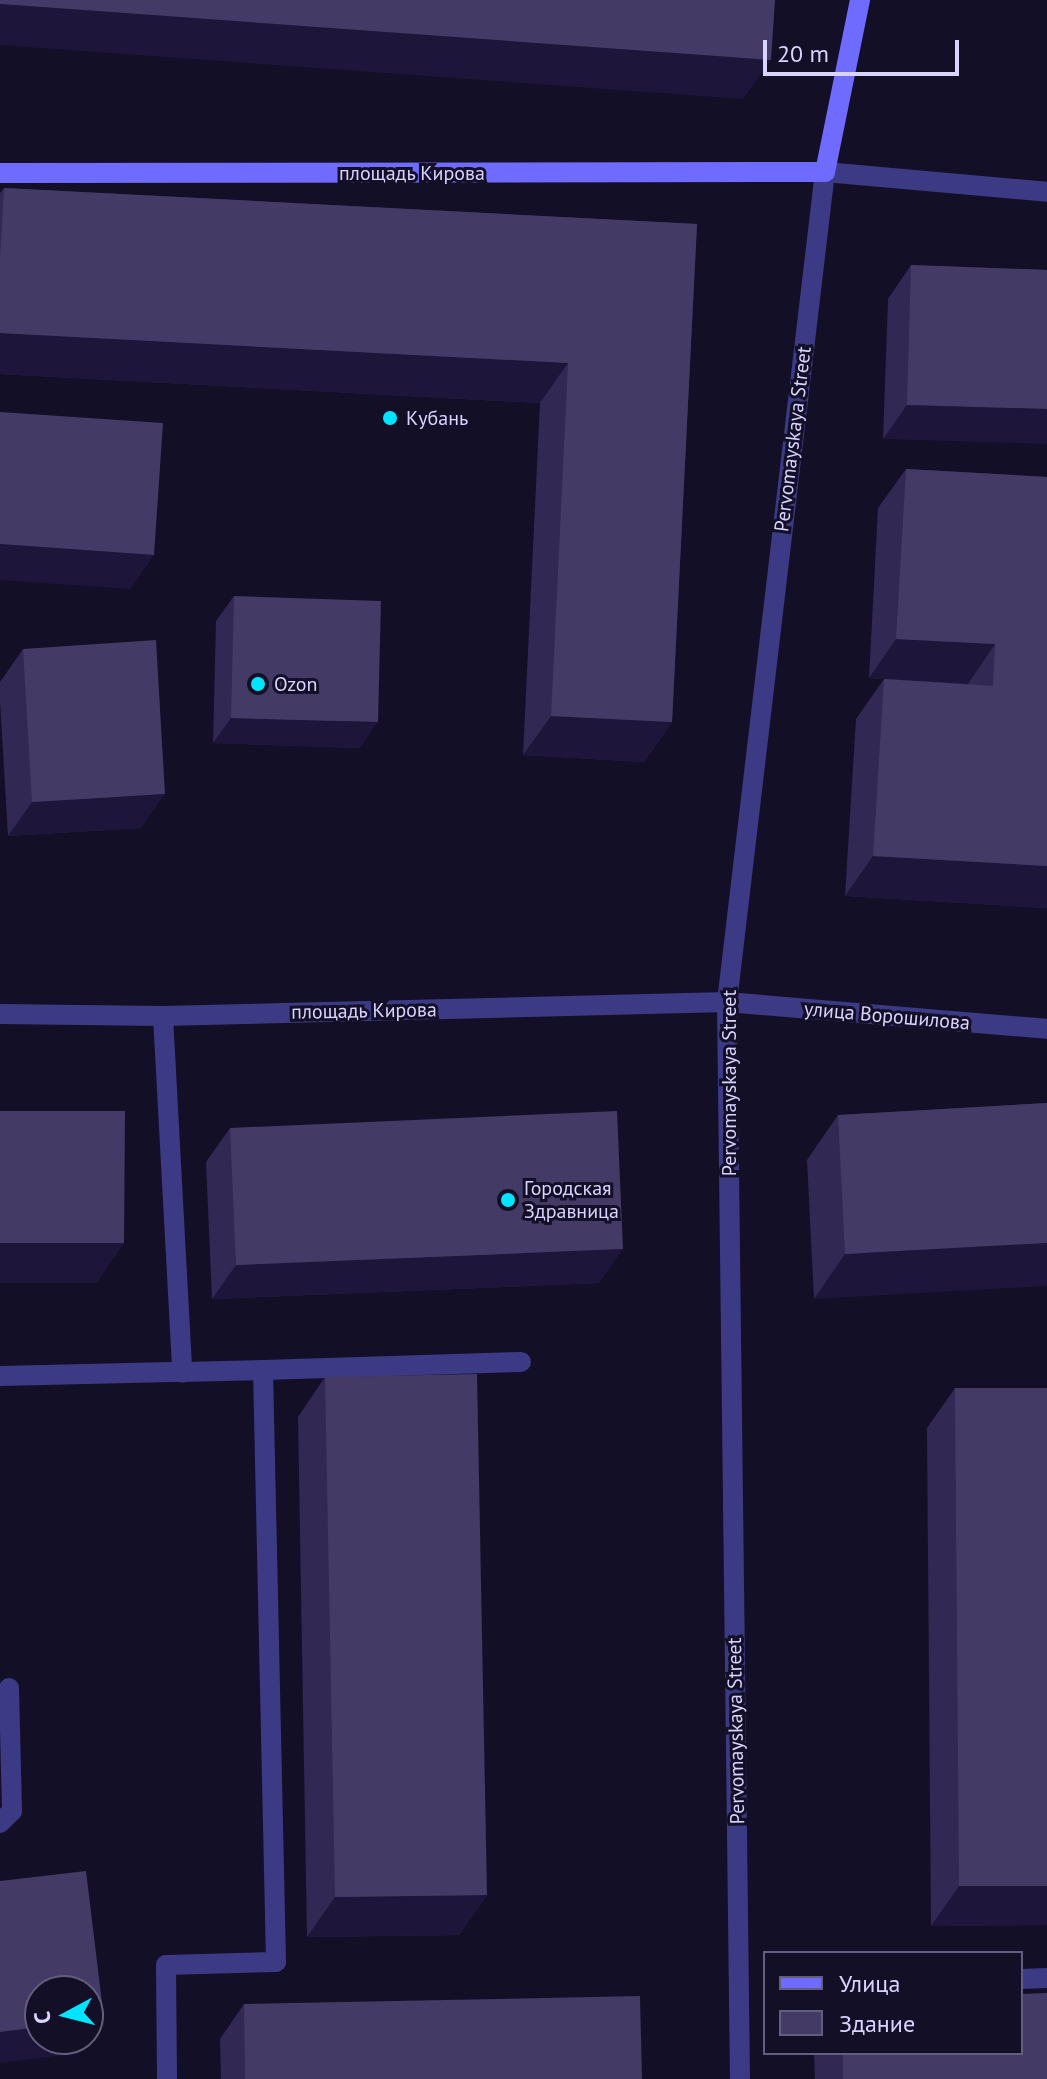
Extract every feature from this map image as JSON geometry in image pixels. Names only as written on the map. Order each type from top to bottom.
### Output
[{"type":"main road","name":"Pervomayskaya Street","points":[[825,172],[860,0]]},
{"type":"main road","name":"площадь Кирова","points":[[0,173],[825,172]]},
{"type":"street","points":[[825,172],[1047,192]]},
{"type":"street","name":"Pervomayskaya Street","points":[[740,2079],[727,1002],[825,172]]},
{"type":"street","name":"площадь Кирова","points":[[0,1014],[163,1016],[727,1002]]},
{"type":"street","name":"улица Ворошилова","points":[[727,1002],[1047,1029]]},
{"type":"street","points":[[163,1016],[182,1372]]},
{"type":"street","points":[[0,1376],[521,1362]]},
{"type":"street","points":[[167,2079],[166,1965],[276,1962],[263,1370]]},
{"type":"street","points":[[0,1823],[12,1811],[9,1688]]},
{"type":"street","points":[[1023,1979],[1047,1978]]},
{"type":"building","points":[[0,0],[775,0],[771,60],[0,4]]},
{"type":"building","points":[[4,188],[697,224],[672,722],[551,716],[568,363],[0,333]]},
{"type":"building","points":[[911,265],[1047,270],[1047,409],[907,405]]},
{"type":"building","points":[[0,412],[163,423],[154,555],[0,544]]},
{"type":"building","points":[[906,469],[1047,477],[1047,866],[873,856],[884,679],[993,686],[995,644],[896,639]]},
{"type":"building","points":[[234,596],[381,601],[378,722],[231,718]]},
{"type":"building","points":[[156,640],[165,794],[32,802],[23,649]]},
{"type":"building","points":[[1047,1103],[1047,1243],[845,1254],[838,1115]]},
{"type":"building","points":[[0,1111],[125,1111],[124,1243],[0,1243]]},
{"type":"building","points":[[617,1111],[623,1249],[236,1265],[230,1128]]},
{"type":"building","points":[[477,1374],[487,1895],[335,1897],[325,1377]]},
{"type":"building","points":[[955,1388],[1047,1388],[1047,1886],[959,1886]]},
{"type":"building","points":[[86,1871],[99,1975],[24,1975],[24,2029],[0,2032],[0,1881]]},
{"type":"building","points":[[1047,1993],[1047,2079],[843,2079],[843,2055],[1023,2055],[1023,1994]]},
{"type":"building","points":[[640,1996],[642,2079],[245,2079],[244,2004]]},
{"type":"place","name":"Кубань","points":[[390,418]]},
{"type":"place","name":"Ozon","points":[[258,684]]},
{"type":"place","name":"Городская Здравница","points":[[508,1200]]}]
